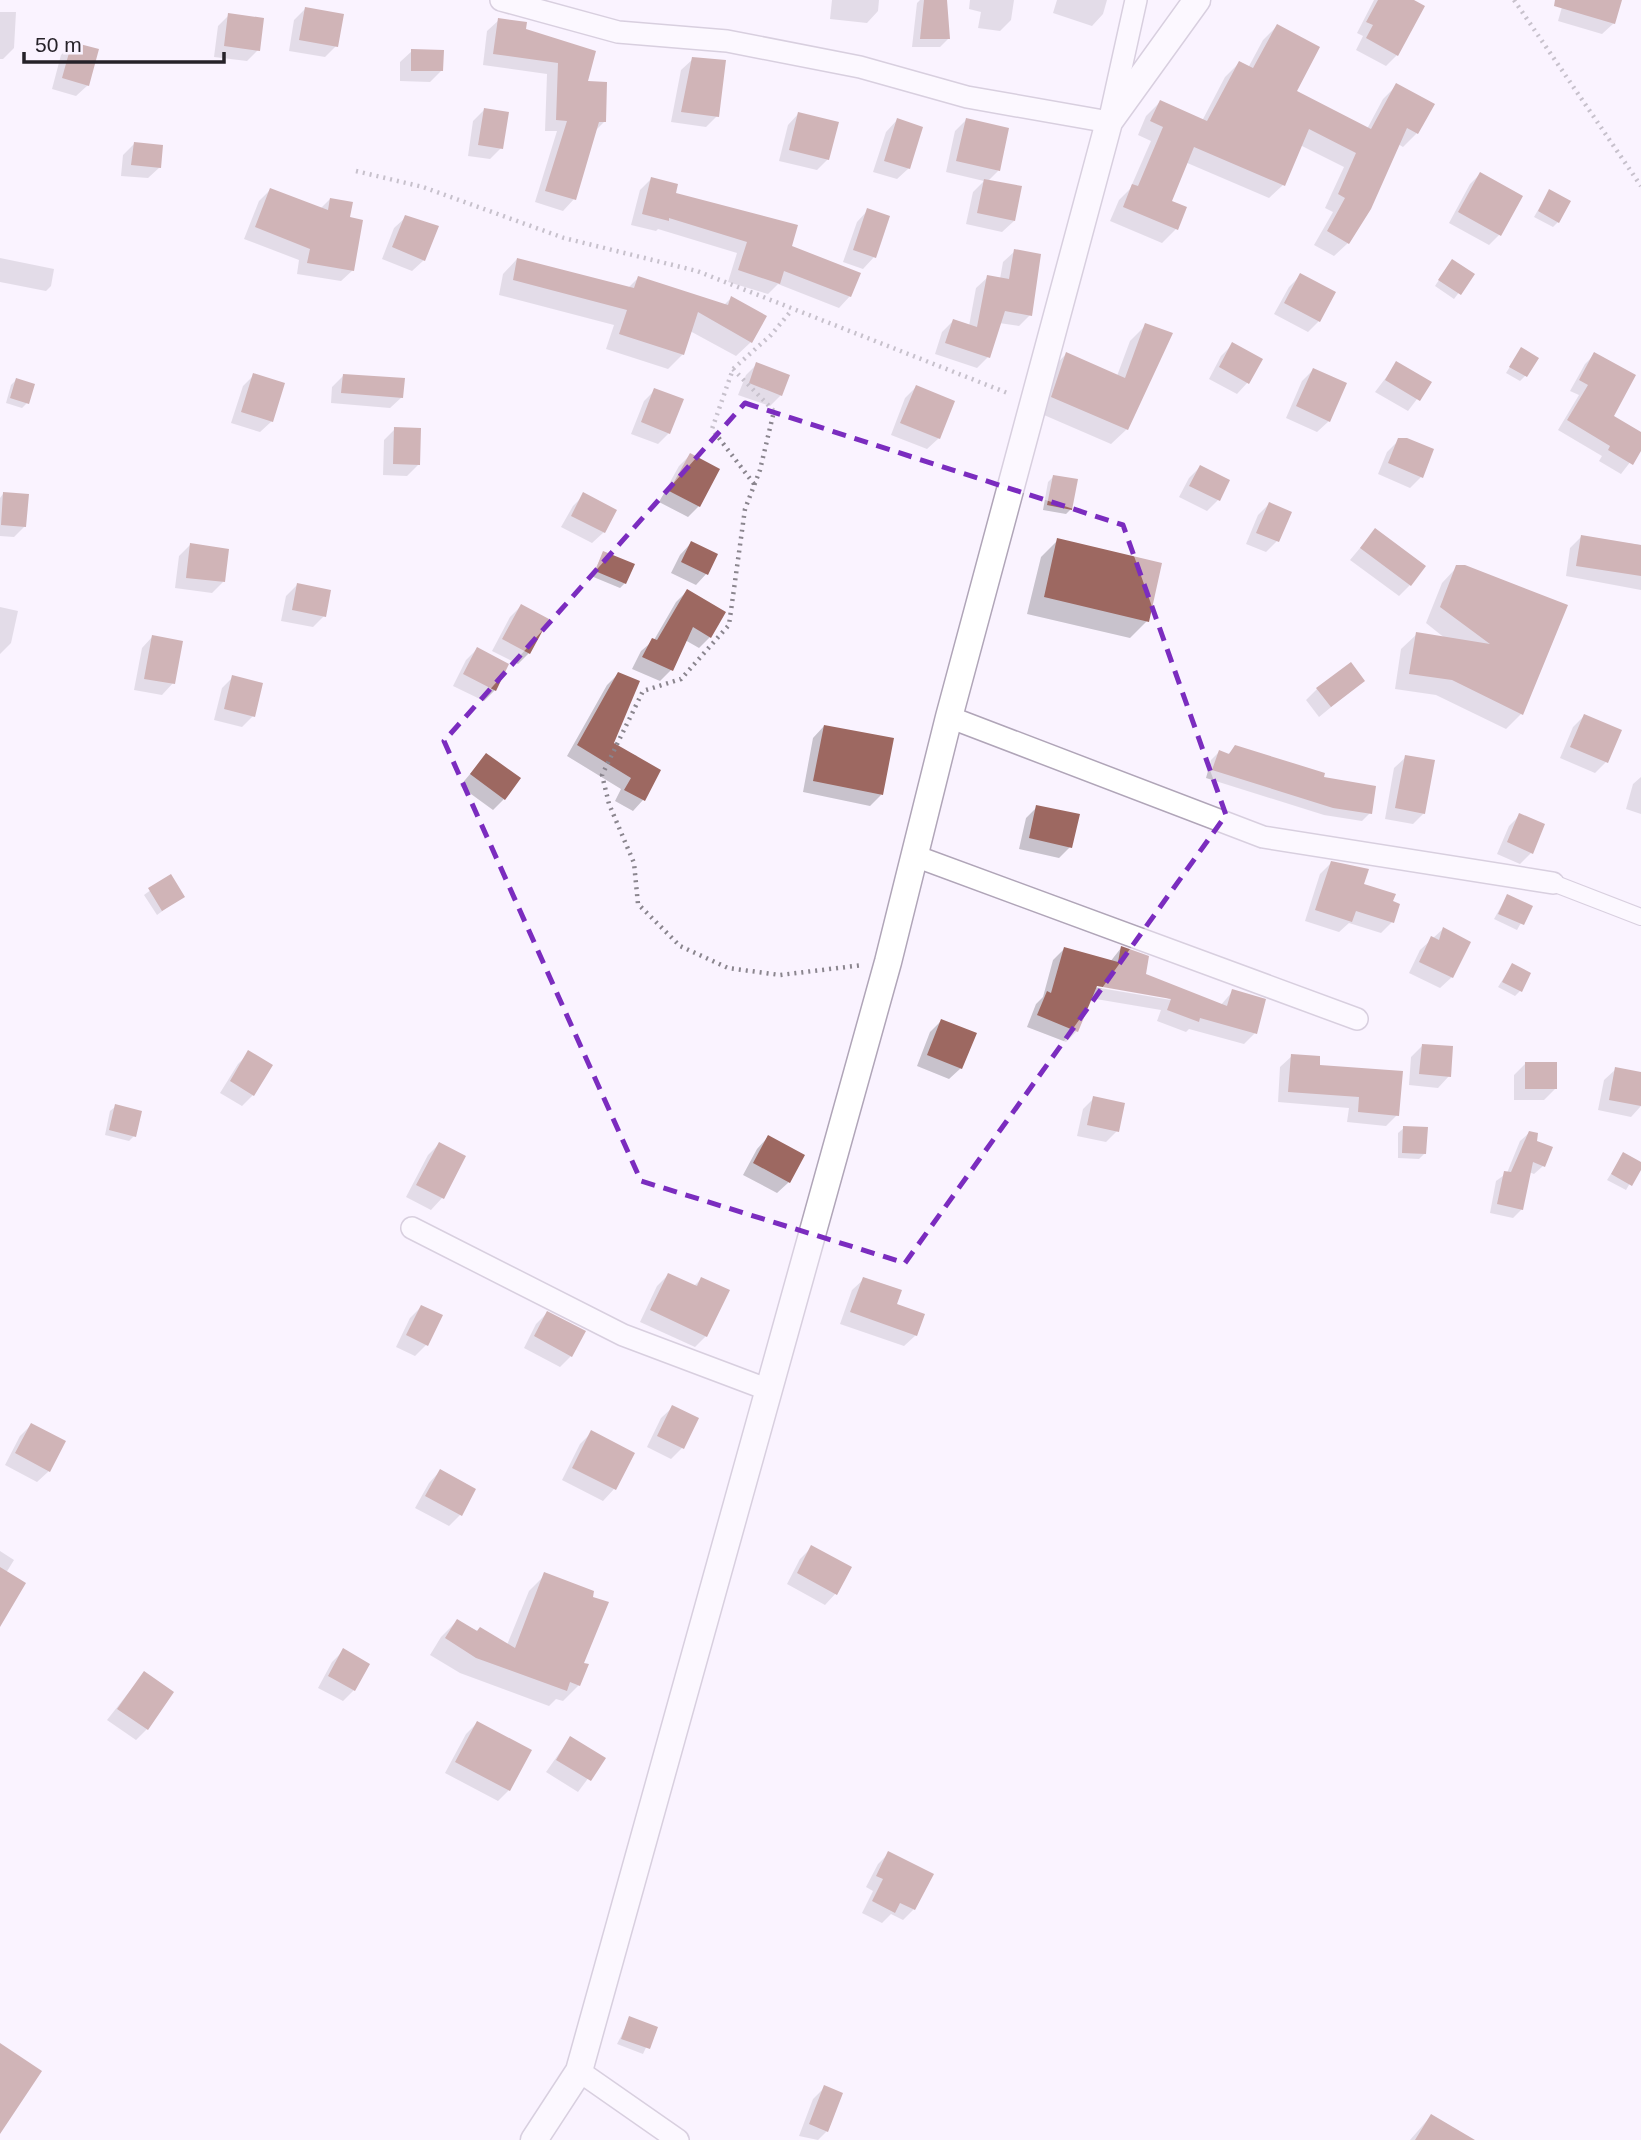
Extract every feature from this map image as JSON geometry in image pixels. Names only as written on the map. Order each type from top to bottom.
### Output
[{"type":"street","points":[[501,0],[618,32],[727,40],[860,67],[967,97],[1108,122]]},
{"type":"street","points":[[534,2140],[579,2071],[888,962],[949,717],[1108,122],[1136,0]]},
{"type":"street","points":[[1108,122],[1196,0]]},
{"type":"street","points":[[949,717],[1263,838],[1553,883],[1641,918]]},
{"type":"street","points":[[915,856],[1357,1019]]},
{"type":"street","points":[[412,1228],[623,1335],[769,1390]]},
{"type":"street","points":[[579,2071],[678,2140]]},
{"type":"path","points":[[1514,0],[1641,186]]},
{"type":"path","points":[[356,171],[423,187],[564,237],[697,271],[1034,403]]},
{"type":"path","points":[[754,484],[712,429],[733,369],[771,335],[791,310]]},
{"type":"path","points":[[733,369],[774,411],[745,509],[729,625],[681,679],[643,691],[602,775],[609,804],[634,863],[638,904],[680,946],[728,968],[780,975],[888,962]]},
{"type":"highlighted area","points":[[745,403],[1123,525],[1226,815],[905,1263],[641,1181],[444,741]]},
{"type":"building","points":[[924,0],[947,0],[950,39],[920,39]]},
{"type":"building","points":[[1378,0],[1414,0],[1425,6],[1398,56],[1366,38],[1373,25],[1366,22]]},
{"type":"building","points":[[1555,0],[1622,0],[1615,24],[1554,6]]},
{"type":"building","points":[[305,7],[344,14],[338,47],[299,40]]},
{"type":"building","points":[[228,13],[264,18],[260,51],[224,46]]},
{"type":"building","points":[[498,18],[527,22],[526,29],[596,51],[588,81],[607,82],[606,122],[599,122],[576,200],[545,191],[567,121],[556,120],[558,63],[493,54]]},
{"type":"building","points":[[1277,24],[1320,47],[1297,91],[1371,129],[1396,83],[1435,104],[1418,134],[1407,128],[1371,209],[1349,244],[1327,231],[1345,198],[1338,194],[1356,153],[1309,129],[1285,186],[1194,147],[1172,201],[1187,207],[1178,230],[1123,207],[1132,184],[1138,186],[1163,127],[1150,121],[1160,100],[1207,121],[1239,61],[1253,68]]},
{"type":"building","points":[[72,42],[99,49],[89,86],[62,78]]},
{"type":"building","points":[[411,49],[444,50],[443,71],[411,71]]},
{"type":"building","points":[[692,57],[726,60],[719,117],[681,112]]},
{"type":"building","points":[[484,108],[509,112],[503,149],[478,145]]},
{"type":"building","points":[[798,112],[839,122],[829,160],[789,150]]},
{"type":"building","points":[[897,118],[923,127],[910,169],[884,161]]},
{"type":"building","points":[[966,118],[1009,128],[1000,171],[956,161]]},
{"type":"building","points":[[134,142],[163,145],[161,168],[131,165]]},
{"type":"building","points":[[1480,172],[1523,196],[1501,236],[1458,212]]},
{"type":"building","points":[[651,177],[678,184],[676,193],[798,225],[792,246],[861,273],[851,297],[784,271],[780,284],[738,270],[747,242],[669,218],[669,221],[642,214]]},
{"type":"building","points":[[984,179],[1022,186],[1015,221],[977,213]]},
{"type":"building","points":[[270,188],[328,210],[330,198],[353,202],[350,217],[363,220],[354,271],[307,263],[310,249],[255,227]]},
{"type":"building","points":[[1549,189],[1571,201],[1559,223],[1538,211]]},
{"type":"building","points":[[867,208],[890,216],[876,258],[853,250]]},
{"type":"building","points":[[405,215],[439,226],[425,261],[392,247]]},
{"type":"building","points":[[1014,249],[1041,254],[1032,316],[1005,311],[990,358],[945,343],[953,319],[977,327],[987,275],[1009,279]]},
{"type":"building","points":[[517,258],[634,288],[638,276],[728,305],[731,296],[767,316],[752,343],[698,312],[684,355],[619,334],[627,310],[513,280]]},
{"type":"building","points":[[1452,259],[1475,274],[1461,295],[1438,280]]},
{"type":"building","points":[[1300,273],[1336,292],[1320,322],[1284,303]]},
{"type":"building","points":[[1145,323],[1173,333],[1128,430],[1051,397],[1066,352],[1125,378]]},
{"type":"building","points":[[1232,342],[1263,359],[1249,384],[1219,367]]},
{"type":"building","points":[[1521,347],[1539,358],[1527,377],[1509,367]]},
{"type":"building","points":[[1594,352],[1636,375],[1614,416],[1641,432],[1641,451],[1633,465],[1608,450],[1610,446],[1567,420],[1588,385],[1579,380]]},
{"type":"building","points":[[1396,361],[1432,382],[1420,401],[1385,380]]},
{"type":"building","points":[[756,362],[790,375],[782,396],[749,383]]},
{"type":"building","points":[[1313,368],[1347,383],[1330,422],[1296,406]]},
{"type":"building","points":[[253,373],[285,383],[273,422],[241,412]]},
{"type":"building","points":[[343,374],[405,378],[403,398],[341,393]]},
{"type":"building","points":[[16,378],[35,384],[29,404],[10,398]]},
{"type":"building","points":[[916,385],[955,401],[940,439],[900,423]]},
{"type":"building","points":[[654,388],[684,399],[670,434],[641,422]]},
{"type":"building","points":[[394,427],[421,428],[420,465],[393,464]]},
{"type":"building","points":[[1398,438],[1407,438],[1434,449],[1423,478],[1388,463]]},
{"type":"building","points":[[690,453],[720,469],[700,507],[669,491]]},
{"type":"building","points":[[1200,465],[1230,480],[1220,501],[1189,486]]},
{"type":"building","points":[[1053,475],[1078,479],[1072,510],[1047,505]]},
{"type":"building","points":[[3,492],[29,494],[26,527],[1,525]]},
{"type":"building","points":[[583,492],[617,510],[605,533],[571,516]]},
{"type":"building","points":[[1269,502],[1292,512],[1279,542],[1256,533]]},
{"type":"building","points":[[1375,528],[1426,566],[1411,586],[1360,548]]},
{"type":"building","points":[[1581,535],[1641,545],[1641,576],[1576,566]]},
{"type":"building","points":[[1057,538],[1162,563],[1149,622],[1044,597]]},
{"type":"building","points":[[691,541],[718,554],[708,575],[681,562]]},
{"type":"building","points":[[190,543],[229,549],[225,582],[186,578]]},
{"type":"building","points":[[603,551],[635,564],[626,584],[595,571]]},
{"type":"building","points":[[1456,565],[1465,565],[1568,605],[1523,715],[1452,680],[1409,674],[1416,632],[1490,644],[1440,607]]},
{"type":"building","points":[[297,583],[331,590],[326,617],[292,610]]},
{"type":"building","points":[[687,589],[726,612],[711,638],[693,627],[673,671],[642,657],[652,638],[657,640]]},
{"type":"building","points":[[521,604],[549,619],[530,654],[502,639]]},
{"type":"building","points":[[152,635],[183,641],[175,684],[144,679]]},
{"type":"building","points":[[477,647],[509,664],[496,691],[463,674]]},
{"type":"building","points":[[1351,662],[1365,681],[1331,707],[1316,688]]},
{"type":"building","points":[[618,672],[640,681],[614,743],[661,770],[645,801],[624,790],[631,778],[577,745]]},
{"type":"building","points":[[232,675],[263,683],[255,717],[224,709]]},
{"type":"building","points":[[1584,714],[1622,730],[1608,763],[1570,747]]},
{"type":"building","points":[[824,725],[894,738],[883,795],[813,781]]},
{"type":"building","points":[[1235,745],[1325,773],[1324,777],[1376,786],[1372,814],[1333,808],[1212,770],[1219,750],[1229,754]]},
{"type":"building","points":[[486,753],[521,778],[505,800],[470,774]]},
{"type":"building","points":[[1405,755],[1435,760],[1425,814],[1395,808]]},
{"type":"building","points":[[1036,805],[1080,814],[1072,848],[1029,838]]},
{"type":"building","points":[[1519,813],[1545,824],[1533,854],[1507,842]]},
{"type":"building","points":[[1331,861],[1369,869],[1364,884],[1396,894],[1393,901],[1400,904],[1394,923],[1356,911],[1352,922],[1315,910]]},
{"type":"building","points":[[171,874],[185,897],[162,911],[148,888]]},
{"type":"building","points":[[1507,894],[1533,906],[1524,925],[1498,914]]},
{"type":"building","points":[[1443,927],[1471,942],[1453,978],[1419,962],[1431,936],[1439,940]]},
{"type":"building","points":[[1121,946],[1149,956],[1146,974],[1227,1006],[1232,989],[1266,999],[1257,1034],[1200,1018],[1199,1022],[1167,1010],[1171,999],[1097,986],[1078,1032],[1037,1015],[1047,991],[1051,993],[1064,947],[1118,962]]},
{"type":"building","points":[[1512,963],[1531,973],[1522,992],[1502,982]]},
{"type":"building","points":[[941,1019],[977,1033],[962,1069],[927,1055]]},
{"type":"building","points":[[1422,1044],[1453,1046],[1451,1077],[1419,1074]]},
{"type":"building","points":[[248,1050],[273,1065],[254,1096],[230,1081]]},
{"type":"building","points":[[1291,1054],[1320,1056],[1320,1065],[1403,1071],[1399,1116],[1358,1112],[1359,1097],[1288,1092]]},
{"type":"building","points":[[1525,1062],[1557,1062],[1557,1089],[1525,1089]]},
{"type":"building","points":[[1615,1067],[1641,1072],[1641,1106],[1609,1100]]},
{"type":"building","points":[[1093,1096],[1125,1103],[1119,1132],[1087,1125]]},
{"type":"building","points":[[115,1104],[142,1111],[136,1137],[109,1130]]},
{"type":"building","points":[[1403,1126],[1428,1127],[1426,1154],[1402,1153]]},
{"type":"building","points":[[1529,1131],[1538,1133],[1537,1141],[1553,1147],[1545,1167],[1533,1162],[1523,1210],[1497,1204],[1504,1171],[1511,1172]]},
{"type":"building","points":[[768,1135],[805,1155],[790,1183],[753,1163]]},
{"type":"building","points":[[439,1142],[466,1156],[444,1199],[416,1185]]},
{"type":"building","points":[[1623,1152],[1641,1162],[1641,1170],[1632,1186],[1611,1174]]},
{"type":"building","points":[[668,1273],[697,1286],[701,1277],[730,1290],[707,1337],[650,1310]]},
{"type":"building","points":[[863,1277],[902,1290],[897,1304],[925,1314],[917,1336],[850,1312]]},
{"type":"building","points":[[421,1305],[443,1315],[428,1346],[406,1335]]},
{"type":"building","points":[[547,1311],[586,1331],[572,1357],[534,1336]]},
{"type":"building","points":[[672,1405],[699,1418],[684,1449],[657,1436]]},
{"type":"building","points":[[31,1423],[66,1441],[50,1472],[15,1453]]},
{"type":"building","points":[[591,1430],[635,1453],[616,1490],[572,1468]]},
{"type":"building","points":[[440,1469],[476,1489],[462,1516],[425,1496]]},
{"type":"building","points":[[811,1545],[852,1567],[837,1595],[797,1573]]},
{"type":"building","points":[[0,1567],[26,1583],[0,1627]]},
{"type":"building","points":[[544,1572],[594,1591],[593,1597],[609,1602],[584,1663],[589,1664],[580,1686],[570,1682],[567,1691],[476,1658],[445,1638],[457,1619],[477,1631],[480,1627],[515,1648]]},
{"type":"building","points":[[343,1648],[370,1664],[355,1691],[328,1676]]},
{"type":"building","points":[[144,1671],[174,1692],[148,1730],[117,1709]]},
{"type":"building","points":[[477,1721],[532,1750],[510,1791],[455,1762]]},
{"type":"building","points":[[570,1736],[606,1758],[591,1781],[556,1760]]},
{"type":"building","points":[[888,1851],[934,1874],[915,1910],[900,1903],[895,1913],[872,1901],[883,1879],[876,1876]]},
{"type":"building","points":[[629,2016],[658,2027],[650,2049],[621,2039]]},
{"type":"building","points":[[0,2043],[42,2071],[0,2134]]},
{"type":"building","points":[[824,2085],[843,2093],[828,2132],[809,2124]]},
{"type":"building","points":[[1431,2114],[1475,2140],[1415,2140]]}]
